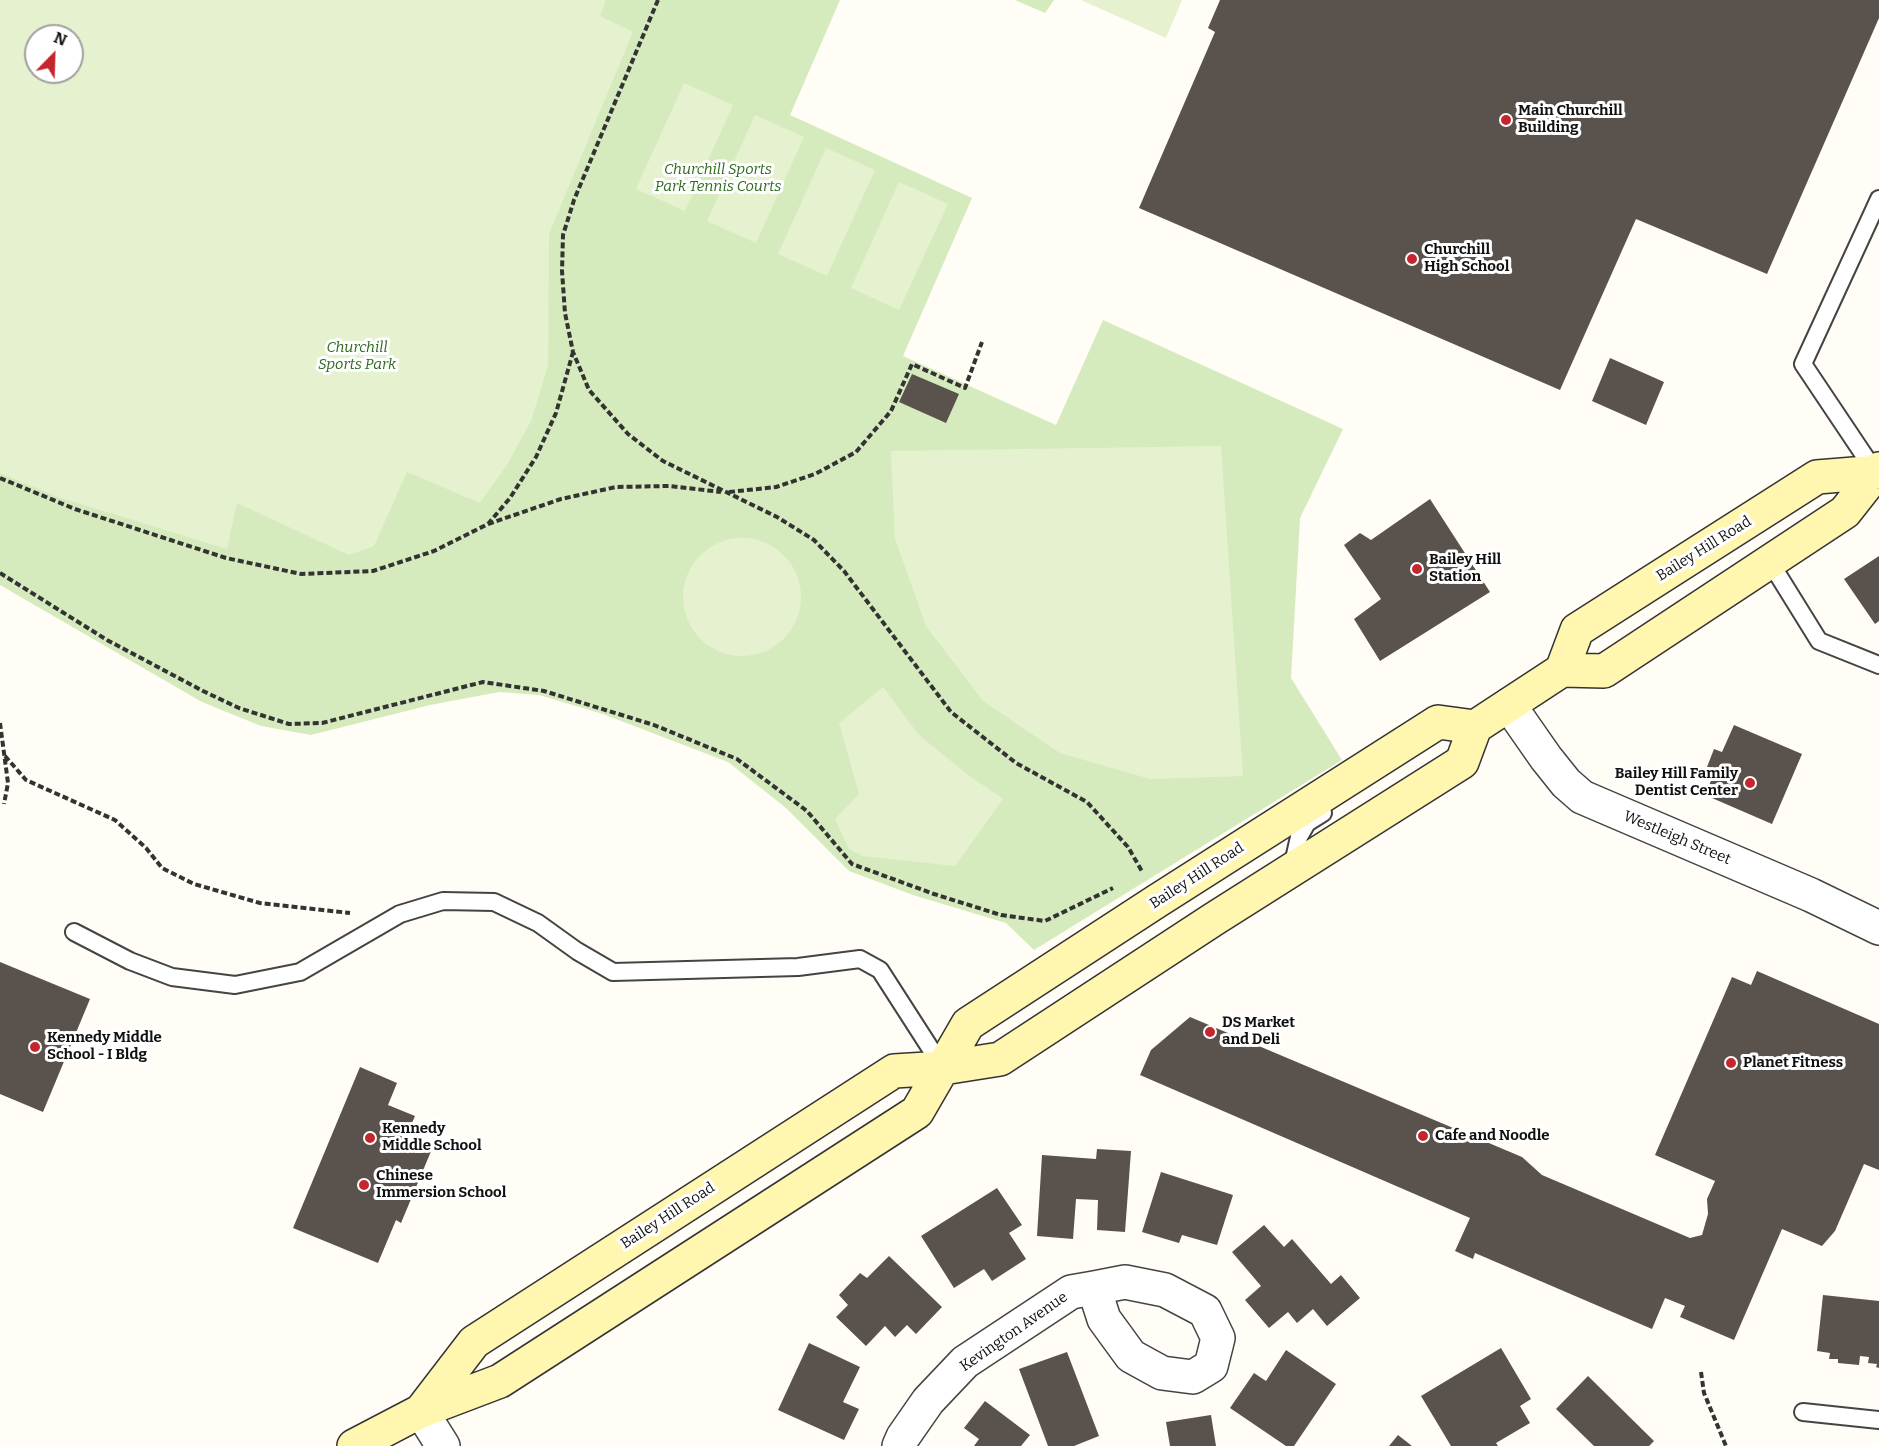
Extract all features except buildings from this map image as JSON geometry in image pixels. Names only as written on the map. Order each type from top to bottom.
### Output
[{"type":"main road","points":[[1475,728],[1562,670],[1604,671],[1845,512],[1878,471]]},
{"type":"main road","name":"Bailey Hill Road","points":[[1562,670],[1577,630],[1817,477],[1878,471]]},
{"type":"main road","name":"Bailey Hill Road","points":[[354,1446],[421,1411],[500,1381],[917,1112],[943,1068],[968,1024],[1150,887],[1219,861],[1438,722],[1475,728],[1462,762],[1214,919],[1000,1059],[943,1068],[894,1071],[474,1342],[421,1411]]},
{"type":"main road","points":[[1214,919],[1210,903],[1219,861]]},
{"type":"street","name":"Westleigh Street","points":[[1509,705],[1546,758],[1566,783],[1582,797],[1811,895],[1879,928]]},
{"type":"street","name":"Kevington Avenue","points":[[899,1446],[928,1401],[965,1362],[1071,1292],[1094,1288]]},
{"type":"street","points":[[421,1411],[442,1446]]},
{"type":"lane","points":[[1878,471],[1803,364],[1879,199]]},
{"type":"lane","points":[[1770,562],[1819,641],[1879,666]]},
{"type":"lane","points":[[1292,869],[1299,837],[1307,823],[1365,784],[1365,768]]},
{"type":"lane","points":[[74,932],[130,961],[172,977],[235,985],[300,972],[400,914],[443,901],[494,902],[538,923],[577,951],[613,972],[798,967],[860,959],[880,970],[943,1068]]},
{"type":"lane","points":[[1803,1412],[1879,1420]]},
{"type":"path","points":[[658,0],[574,200],[563,235],[562,272],[565,313],[573,352],[589,390],[627,434],[663,460],[777,517],[814,540],[844,571],[951,712],[1016,763],[1087,802],[1128,847],[1150,887]]},
{"type":"path","points":[[0,478],[75,509],[226,558],[301,574],[373,571],[434,551],[488,524],[561,499],[616,487],[669,486],[726,493],[776,487],[815,474],[856,453],[891,411],[912,364],[965,388],[982,342]]},
{"type":"path","points":[[488,524],[510,498],[536,458],[556,413],[573,352]]},
{"type":"path","points":[[0,573],[107,640],[204,691],[240,708],[289,724],[322,723],[483,682],[544,691],[654,725],[737,759],[807,811],[852,864],[934,894],[1001,915],[1045,921],[1114,887]]},
{"type":"path","points":[[0,723],[8,783],[4,804]]},
{"type":"path","points":[[5,756],[26,780],[115,820],[146,848],[162,868],[194,884],[260,903],[336,913],[400,914]]},
{"type":"path","points":[[1133,878],[1150,887]]},
{"type":"path","points":[[1701,1372],[1704,1393],[1726,1446]]},
{"type":"green space","name":"Churchill Sports Park","points":[[0,0],[840,0],[790,115],[972,198],[903,356],[1056,425],[1103,320],[1343,429],[1300,518],[1291,678],[1342,760],[1034,950],[1006,923],[913,895],[849,871],[786,808],[728,762],[603,714],[539,695],[499,692],[430,705],[311,735],[261,726],[202,702],[0,585]]},
{"type":"green space","points":[[0,0],[606,0],[600,16],[633,32],[549,234],[548,366],[531,421],[507,465],[480,503],[407,472],[374,546],[349,555],[237,503],[227,549],[58,497],[0,473]]},
{"type":"green space","points":[[1015,0],[1054,0],[1045,13]]},
{"type":"green space","points":[[1081,0],[1182,0],[1166,38]]},
{"type":"green space","points":[[684,83],[733,105],[685,211],[636,189]]},
{"type":"green space","points":[[755,115],[804,137],[756,243],[707,221]]},
{"type":"green space","points":[[826,148],[875,170],[827,276],[778,254]]},
{"type":"green space","points":[[899,182],[948,204],[899,310],[851,288]]},
{"type":"green space","points":[[1221,446],[1243,776],[1150,779],[1060,753],[983,701],[926,626],[895,539],[891,451]]},
{"type":"green space","points":[[742,538],[765,543],[784,555],[796,574],[801,597],[796,620],[784,639],[765,651],[742,656],[719,651],[700,639],[688,620],[683,597],[688,574],[700,555],[719,543]]},
{"type":"green space","points":[[883,687],[919,735],[967,774],[1003,799],[955,866],[863,856],[849,849],[835,819],[859,794],[839,723]]},
{"type":"place","name":"Main Churchill Building","points":[[1506,120]]},
{"type":"place","name":"Churchill High School","points":[[1412,259]]},
{"type":"place","name":"Bailey Hill Station","points":[[1417,569]]},
{"type":"place","name":"Bailey Hill Family Dentist Center","points":[[1750,783]]},
{"type":"place","name":"DS Market and Deli","points":[[1210,1032]]},
{"type":"place","name":"Kennedy Middle School - I Bldg","points":[[35,1047]]},
{"type":"place","name":"Planet Fitness","points":[[1731,1063]]},
{"type":"place","name":"Cafe and Noodle","points":[[1423,1136]]},
{"type":"place","name":"Kennedy Middle School","points":[[370,1138]]},
{"type":"place","name":"Chinese Immersion School","points":[[364,1185]]},
{"type":"park label","name":"Churchill Sports Park Tennis Courts","points":[[718,178]]}]
